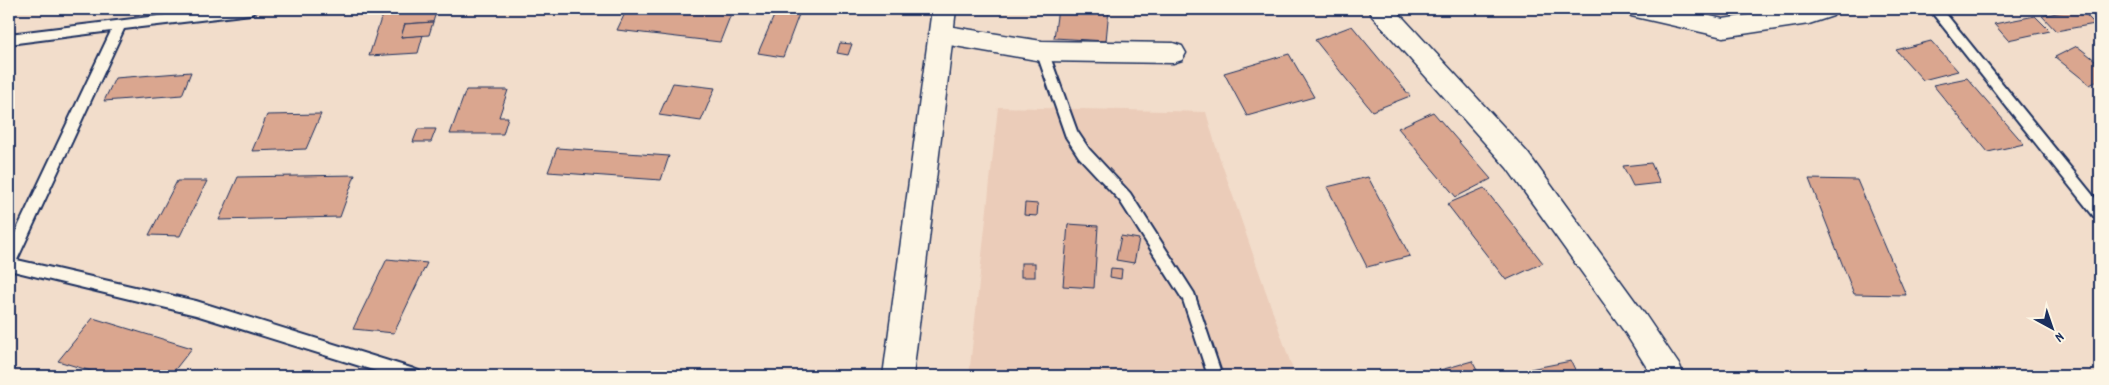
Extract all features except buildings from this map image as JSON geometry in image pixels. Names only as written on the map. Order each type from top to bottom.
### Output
[{"type":"street","points":[[1381,9],[1517,160],[1636,325],[1669,376]]},
{"type":"street","points":[[1640,9],[1723,28],[1809,15],[1824,9]]},
{"type":"street","points":[[898,376],[943,22],[1042,51],[1173,53]]},
{"type":"lane","points":[[9,39],[251,9]]},
{"type":"lane","points":[[1935,9],[2100,214]]},
{"type":"lane","points":[[120,25],[9,262],[196,308],[414,376]]},
{"type":"lane","points":[[1042,51],[1071,133],[1084,153],[1125,197],[1190,298],[1215,376]]},
{"type":"shaded area","points":[[998,107],[1206,112],[1216,147],[1295,376],[969,376]]}]
